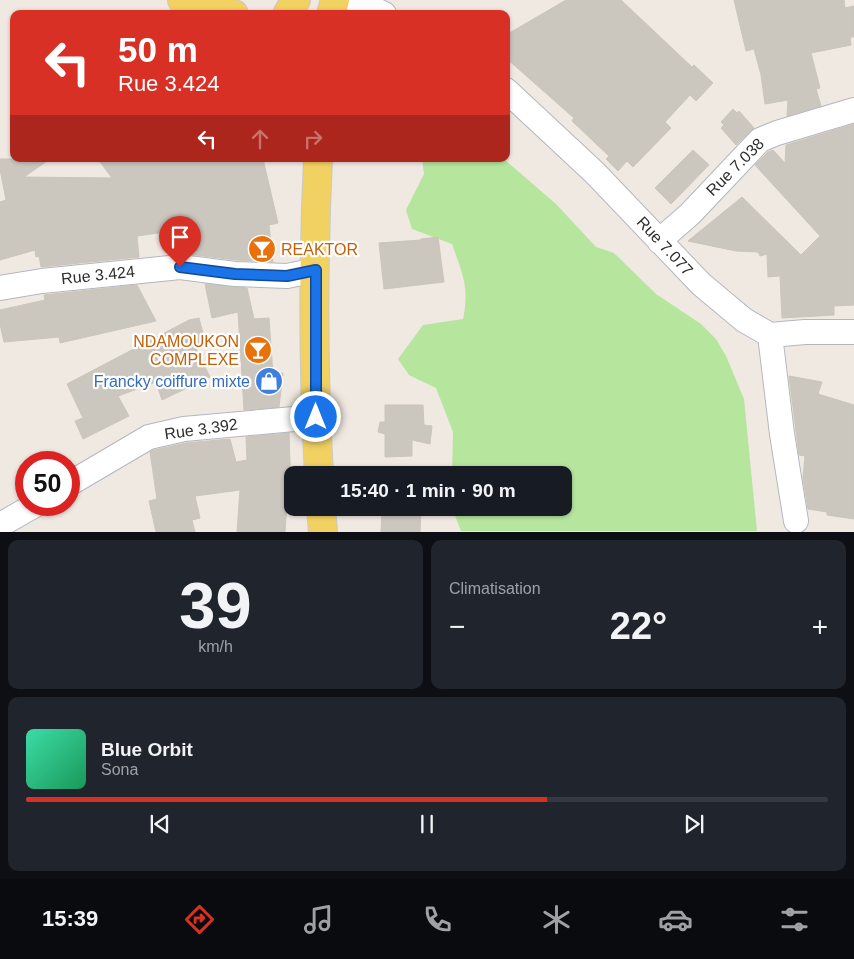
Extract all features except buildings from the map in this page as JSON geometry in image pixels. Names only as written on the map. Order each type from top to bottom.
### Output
[{"type":"main road","points":[[182,0],[192,10]]},
{"type":"main road","points":[[182,0],[219,10]]},
{"type":"main road","points":[[304,162],[311,184],[315,227]]},
{"type":"main road","points":[[318,162],[315,227],[316,417],[319,466]]},
{"type":"main road","points":[[322,516],[323,532]]},
{"type":"street","points":[[355,0],[376,10]]},
{"type":"street","name":"Rue 7.077","points":[[510,94],[595,173],[701,284],[744,320],[770,335]]},
{"type":"street","name":"Rue 7.038","points":[[660,240],[690,214],[760,140],[777,132],[854,110]]},
{"type":"street","name":"Rue 3.424","points":[[0,288],[42,281],[180,267],[235,274],[287,276],[316,270]]},
{"type":"street","points":[[796,521],[782,434],[770,335],[805,332],[854,332]]},
{"type":"street","name":"Rue 3.392","points":[[80,478],[149,437],[184,429],[316,417]]},
{"type":"street","points":[[0,525],[16,516]]},
{"type":"green space","points":[[422,162],[507,162],[556,204],[596,247],[614,253],[656,294],[701,324],[716,339],[726,356],[744,399],[757,531],[461,531],[455,516],[572,516],[572,466],[452,466],[453,432],[436,388],[409,375],[398,359],[423,325],[463,319],[466,298],[464,280],[452,244],[412,229],[406,210],[424,174]]},
{"type":"place","name":"REAKTOR","points":[[262,249]]},
{"type":"place","name":"NDAMOUKON COMPLEXE","points":[[258,350]]},
{"type":"place","name":"Francky coiffure mixte","points":[[269,381]]},
{"type":"route","points":[[180,267],[235,274],[287,276],[316,270],[316,417]]}]
